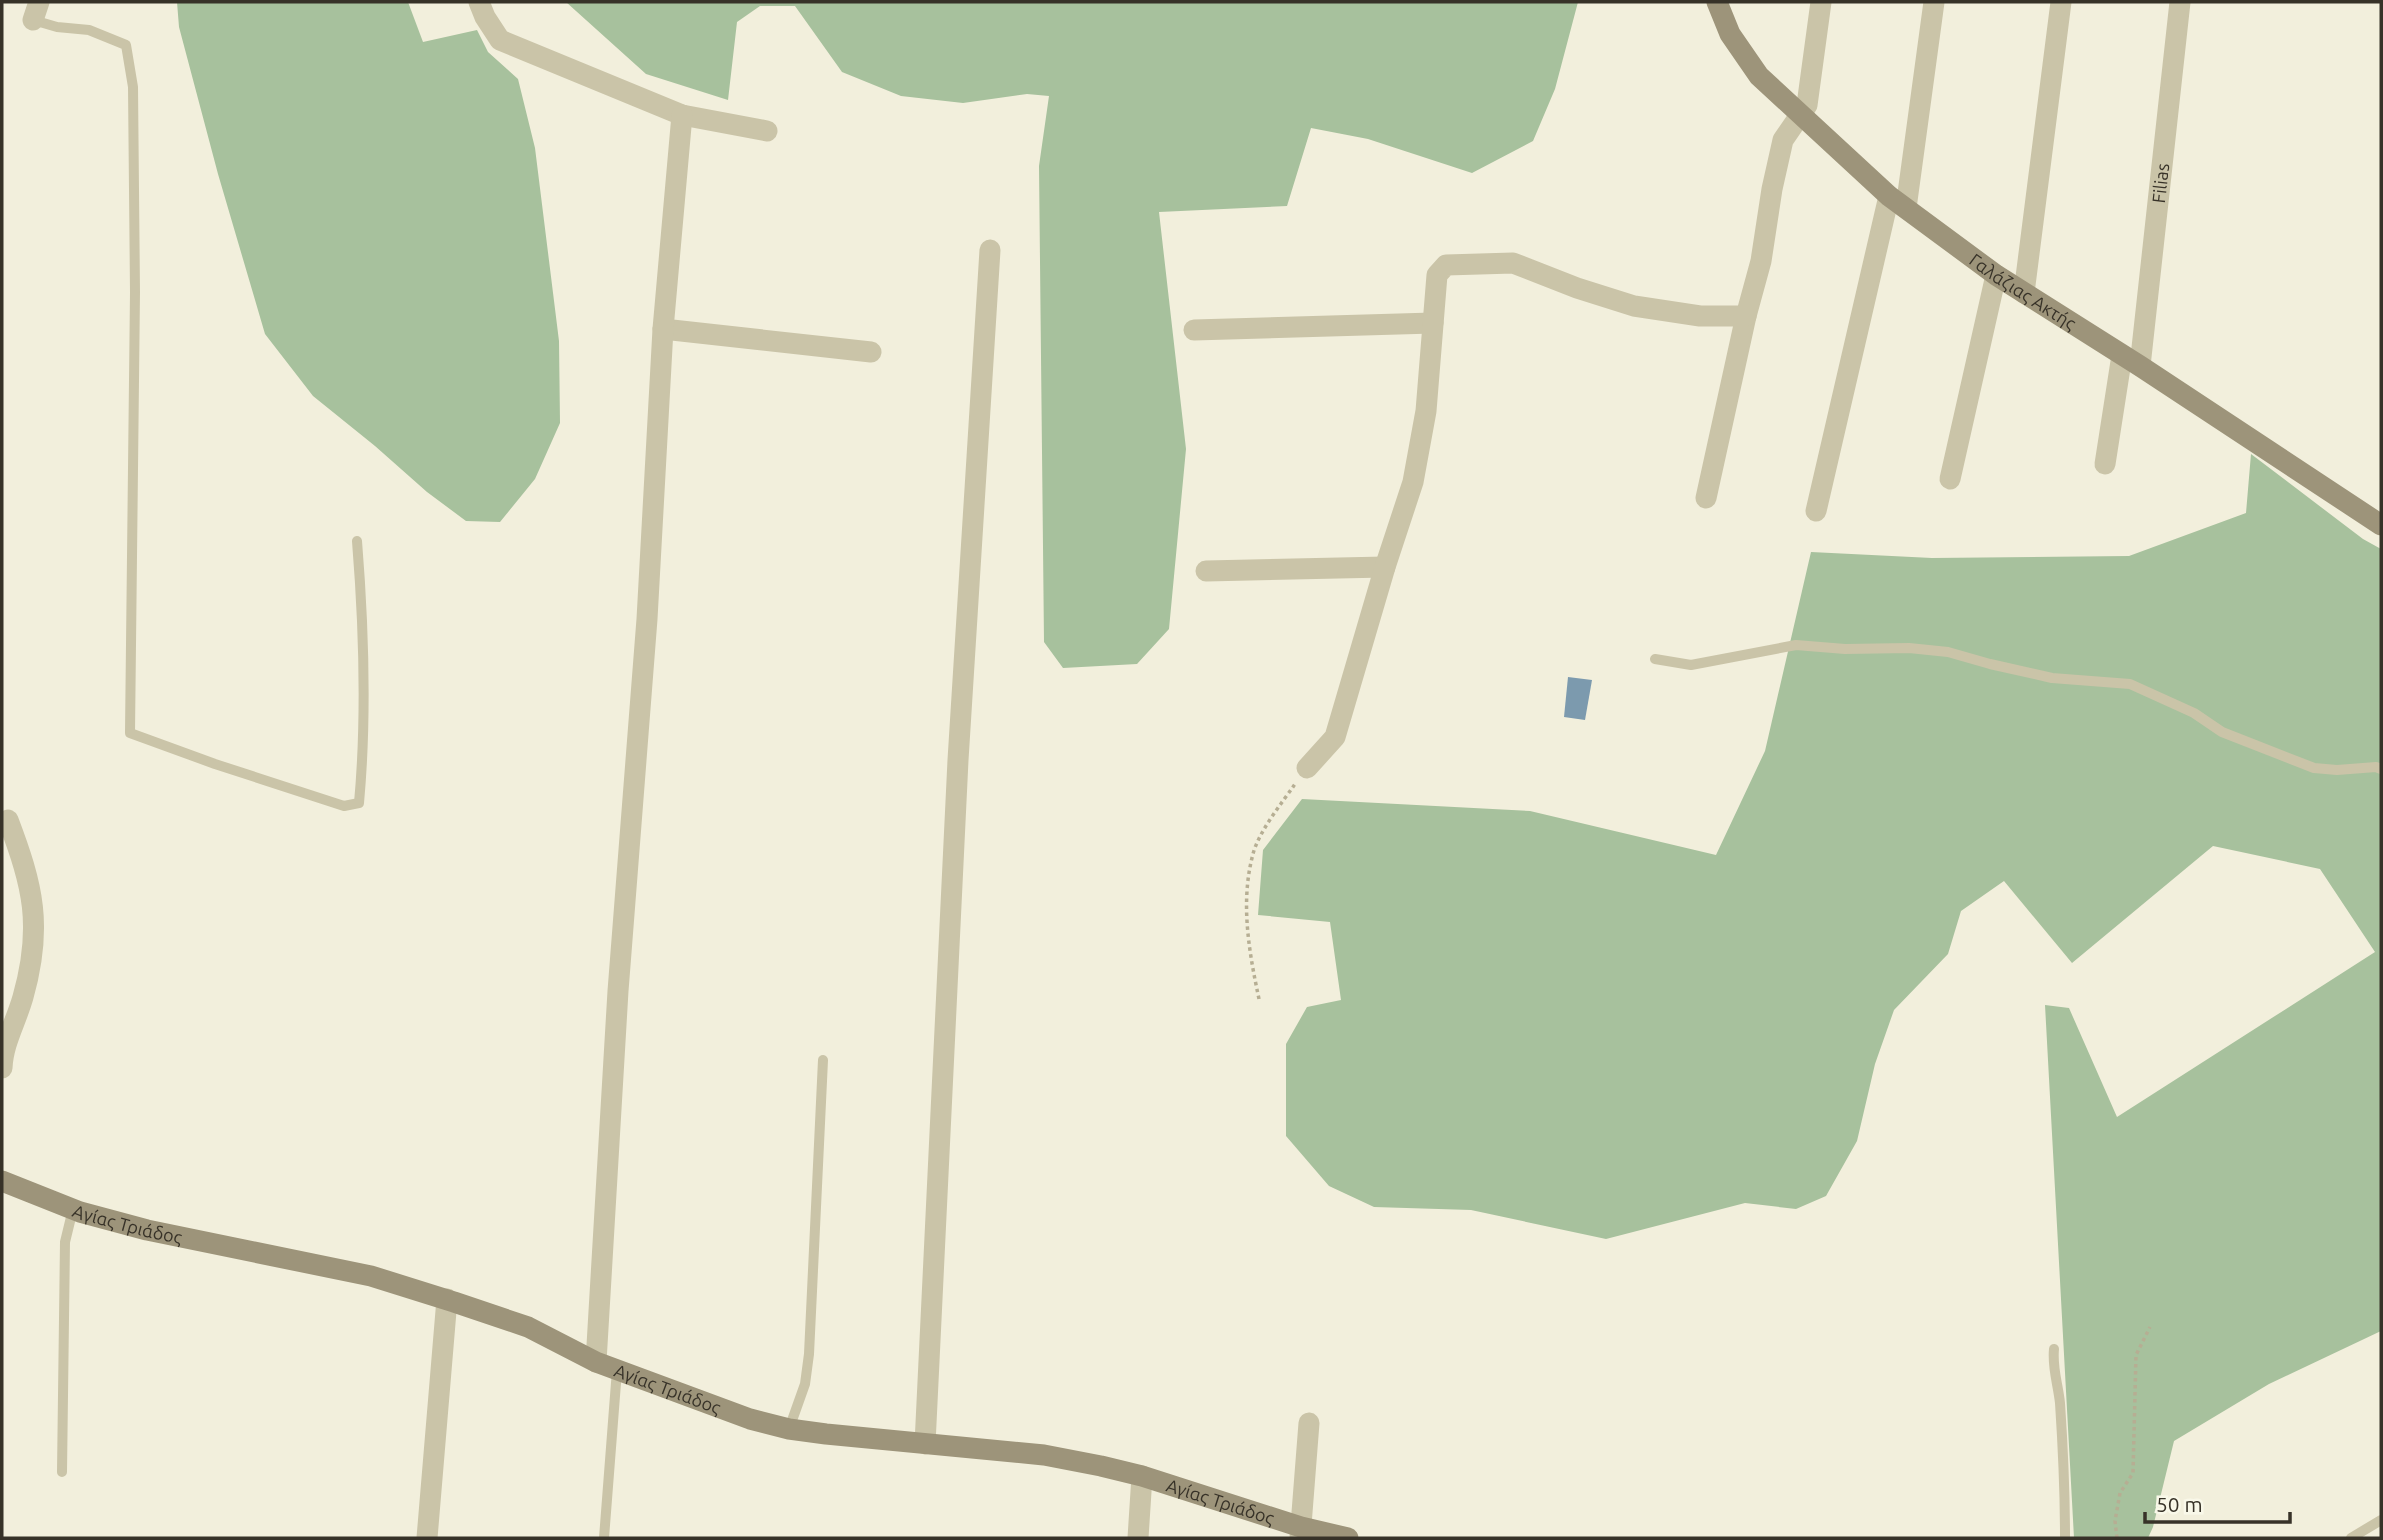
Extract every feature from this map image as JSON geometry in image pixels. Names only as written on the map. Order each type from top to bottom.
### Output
[{"type":"street","points":[[479,2],[500,40],[682,115],[767,131]]},
{"type":"street","name":"Γαλάζιας Ακτής","points":[[1717,2],[1730,34],[1759,76],[1898,202],[1996,275],[2131,360],[2381,525]]},
{"type":"street","points":[[1706,498],[1745,316],[1761,261],[1783,140],[1807,105],[1821,2]]},
{"type":"street","points":[[1816,511],[1898,202],[1934,2]]},
{"type":"street","points":[[2024,293],[2061,2]]},
{"type":"street","name":"Filias","points":[[2105,464],[2131,360],[2180,2]]},
{"type":"street","points":[[596,1362],[618,991],[647,619],[663,329],[682,115]]},
{"type":"street","points":[[925,1444],[961,695],[990,250]]},
{"type":"street","points":[[1307,768],[1335,737],[1413,482],[1426,411],[1437,275],[1446,265],[1513,263],[1577,288],[1634,306],[1700,316],[1745,316]]},
{"type":"street","points":[[1950,479],[1996,275]]},
{"type":"street","points":[[1194,330],[1433,323]]},
{"type":"street","points":[[663,329],[871,352]]},
{"type":"street","points":[[1206,571],[1385,567]]},
{"type":"street","points":[[2,1068],[3,1049],[18,1014],[29,975],[34,934],[32,893],[26,868],[8,820]]},
{"type":"street","name":"Αγίας Τριάδος","points":[[2,1181],[74,1209],[147,1230],[371,1276],[447,1299],[528,1327],[596,1362],[750,1419],[789,1429],[1044,1455],[1142,1476],[1301,1532],[1348,1538]]},
{"type":"street","points":[[427,1538],[447,1299]]},
{"type":"street","points":[[1301,1532],[1309,1423]]},
{"type":"street","points":[[1138,1538],[1142,1476]]},
{"type":"lane","points":[[36,11],[57,27],[89,30],[126,46],[133,87],[135,292],[130,733],[344,806],[359,803],[362,764],[363,613],[357,541]]},
{"type":"lane","points":[[1656,659],[1691,665],[1796,645],[1845,649],[1909,648],[1948,652],[2052,678],[2130,684],[2194,713],[2222,732],[2314,768],[2381,769]]},
{"type":"lane","points":[[789,1429],[805,1384],[809,1354],[823,1060]]},
{"type":"lane","points":[[62,1472],[65,1242],[74,1209]]},
{"type":"lane","points":[[2054,1349],[2053,1366],[2059,1398],[2065,1476],[2065,1538]]},
{"type":"lane","points":[[604,1538],[617,1370]]},
{"type":"lane","points":[[2351,1538],[2381,1520]]},
{"type":"path","points":[[1259,999],[1247,940],[1247,895],[1253,852],[1269,822],[1307,768]]},
{"type":"path","points":[[2117,1538],[2115,1521],[2120,1493],[2133,1473],[2136,1355],[2150,1327]]},
{"type":"green space","points":[[177,2],[408,2],[423,42],[477,30],[488,52],[518,79],[535,148],[559,341],[560,423],[535,479],[500,522],[466,521],[427,492],[313,396],[265,334],[179,27]]},
{"type":"green space","points":[[566,2],[1578,2],[1555,89],[1533,141],[1472,173],[1368,139],[1311,128],[1287,206],[1159,212],[1186,449],[1169,629],[1137,664],[1063,668],[1044,642],[1039,166],[1049,96],[1027,94],[963,103],[901,96],[842,72],[795,6],[760,6],[737,22],[728,100],[646,74]]},
{"type":"green space","points":[[2251,454],[2363,539],[2381,549],[2381,1331],[2269,1384],[2174,1441],[2148,1538],[2074,1538],[2045,1005],[2069,1008],[2117,1117],[2375,952],[2320,869],[2213,846],[2072,963],[2004,881],[1961,911],[1948,954],[1894,1010],[1875,1064],[1857,1141],[1826,1196],[1796,1209],[1745,1203],[1606,1239],[1471,1210],[1374,1207],[1329,1186],[1286,1136],[1286,1044],[1307,1007],[1341,1000],[1330,922],[1258,915],[1263,850],[1302,799],[1530,811],[1716,855],[1765,751],[1811,552],[1932,558],[2129,556],[2246,513]]},
{"type":"water","points":[[1568,677],[1592,680],[1585,720],[1564,717]]}]
